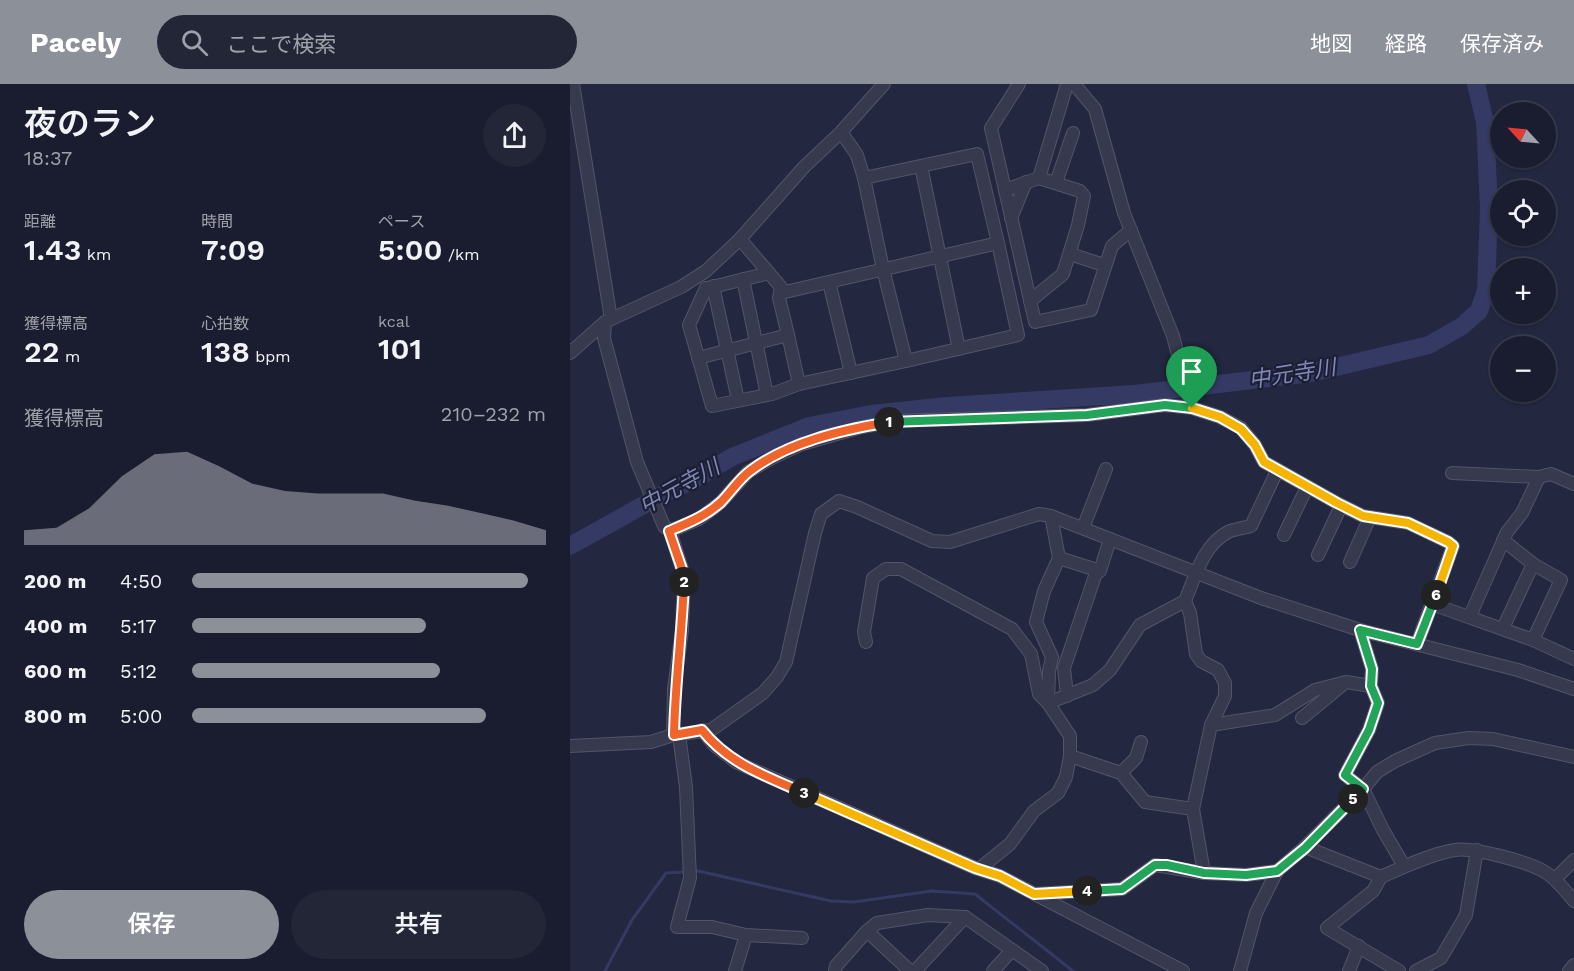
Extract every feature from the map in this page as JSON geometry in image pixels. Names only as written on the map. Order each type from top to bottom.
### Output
[{"type":"street","points":[[573,84],[608,320],[604,338],[637,462],[667,529],[684,575],[682,630],[674,689],[676,735],[686,787],[690,878],[677,927],[712,927],[746,935],[802,938]]},
{"type":"street","points":[[570,352],[608,320],[660,298],[706,271],[740,239],[804,167],[841,132],[884,84]]},
{"type":"street","points":[[1019,84],[991,128],[1035,322],[1091,310],[1112,246],[1131,230]]},
{"type":"street","points":[[1039,178],[1067,84]]},
{"type":"street","points":[[1074,84],[1095,109],[1124,213],[1173,336],[1191,403]]},
{"type":"street","points":[[841,132],[857,155],[864,178],[883,269],[906,361]]},
{"type":"street","points":[[1056,183],[1073,133]]},
{"type":"street","points":[[769,273],[710,287],[689,325],[712,406],[1018,335],[977,154],[864,178]]},
{"type":"street","points":[[921,166],[959,349]]},
{"type":"street","points":[[986,193],[1039,178],[1080,190],[1084,196],[1063,274],[1030,303],[1013,310]]},
{"type":"street","points":[[1011,218],[1026,183]]},
{"type":"street","points":[[740,239],[785,292],[998,243]]},
{"type":"street","points":[[1070,254],[1104,265]]},
{"type":"street","points":[[695,278],[710,287],[738,400]]},
{"type":"street","points":[[743,279],[767,395]]},
{"type":"street","points":[[829,282],[851,373]]},
{"type":"street","points":[[781,288],[779,298],[799,384]]},
{"type":"street","points":[[698,358],[788,335]]},
{"type":"street","points":[[667,529],[699,519],[720,503],[748,472],[770,459],[802,444],[858,428],[894,421],[1087,415],[1191,403],[1241,429],[1255,445],[1264,462],[1277,471],[1341,506],[1363,516],[1408,523],[1453,546],[1417,644]]},
{"type":"street","points":[[1083,528],[1106,469]]},
{"type":"street","points":[[1048,703],[1093,685],[1110,670],[1140,625],[1185,601],[1206,552],[1219,538],[1230,531],[1251,526],[1277,471]]},
{"type":"street","points":[[1452,473],[1539,477],[1551,474],[1574,484]]},
{"type":"street","points":[[1470,616],[1503,540],[1522,513],[1539,477]]},
{"type":"street","points":[[1284,535],[1307,487]]},
{"type":"street","points":[[570,746],[651,741],[711,730],[763,693],[786,662],[821,514],[838,501],[857,507],[932,541],[950,542],[1022,518],[1039,514],[1051,516],[1261,598],[1360,630],[1518,670],[1574,689]]},
{"type":"street","points":[[1318,555],[1341,506]]},
{"type":"street","points":[[1048,703],[1052,657],[1036,622],[1044,591],[1059,558],[1051,516]]},
{"type":"street","points":[[1350,562],[1370,517]]},
{"type":"street","points":[[1059,558],[1100,572],[1110,539]]},
{"type":"street","points":[[1503,540],[1533,564],[1561,580],[1533,640]]},
{"type":"street","points":[[1503,628],[1533,564]]},
{"type":"street","points":[[866,642],[864,632],[873,579],[886,569],[901,569],[1012,629],[1031,654],[1039,694],[1048,703],[1070,736],[1070,756],[1066,777],[1058,793],[1034,811],[1010,844],[979,869]]},
{"type":"street","points":[[1067,696],[1064,668],[1097,570]]},
{"type":"street","points":[[1185,601],[1190,613],[1196,654],[1201,661],[1218,670],[1225,683],[1225,696],[1211,725],[1193,809],[1204,873]]},
{"type":"street","points":[[1432,604],[1503,628],[1574,659]]},
{"type":"street","points":[[1360,630],[1372,669],[1371,686],[1378,703],[1369,730],[1345,775],[1363,789],[1404,866]]},
{"type":"street","points":[[1211,725],[1275,715],[1315,690],[1346,682],[1371,686]]},
{"type":"street","points":[[1302,718],[1346,682]]},
{"type":"street","points":[[702,730],[714,745],[736,762],[979,869],[1000,876],[1183,971]]},
{"type":"street","points":[[1240,971],[1256,913],[1277,871],[1305,848],[1377,772],[1435,743],[1451,740],[1493,739],[1574,757]]},
{"type":"street","points":[[1121,773],[1136,758],[1141,742]]},
{"type":"street","points":[[1070,756],[1121,773],[1145,802],[1193,809]]},
{"type":"street","points":[[1305,848],[1381,877]]},
{"type":"street","points":[[1399,971],[1327,928],[1373,891],[1381,877],[1404,866],[1454,850],[1477,850],[1543,870],[1556,879],[1574,901]]},
{"type":"street","points":[[1416,971],[1441,958],[1466,915],[1477,850]]},
{"type":"street","points":[[1556,879],[1574,860]]},
{"type":"street","points":[[1034,894],[1122,889],[1155,865],[1167,865],[1204,873],[1246,875],[1277,871]]},
{"type":"street","points":[[835,971],[836,966],[877,923],[928,915],[965,917],[1042,971]]},
{"type":"street","points":[[915,971],[965,917]]},
{"type":"street","points":[[867,931],[910,971]]},
{"type":"street","points":[[735,971],[746,935]]},
{"type":"street","points":[[1349,971],[1359,946]]},
{"type":"street","points":[[993,971],[1012,950]]},
{"type":"street","points":[[1569,971],[1574,965]]},
{"type":"waterway","name":"中元寺川","points":[[570,546],[732,457],[809,426],[871,414],[947,406],[1135,394],[1311,373],[1429,345],[1462,326],[1479,311],[1486,290],[1489,208],[1485,122],[1476,84]]},
{"type":"waterway","points":[[692,871],[831,901],[854,902],[932,891],[975,894],[1073,971]]},
{"type":"waterway","points":[[605,971],[632,920],[666,873],[685,872]]},
{"type":"route","points":[[1165,405],[1192,408],[1220,417],[1241,429],[1255,445],[1264,462],[1337,503],[1363,516],[1408,523],[1453,546],[1417,644],[1360,630],[1372,669],[1371,686],[1378,703],[1369,730],[1345,775],[1363,789],[1305,848],[1277,871],[1246,875],[1204,873],[1167,865],[1155,865],[1122,889],[1034,894],[1000,876],[975,868],[736,762],[714,745],[702,730],[674,735],[674,689],[682,630],[684,575],[669,531],[699,519],[720,503],[748,472],[802,444],[858,428],[894,421],[1087,415],[1165,405]]}]
